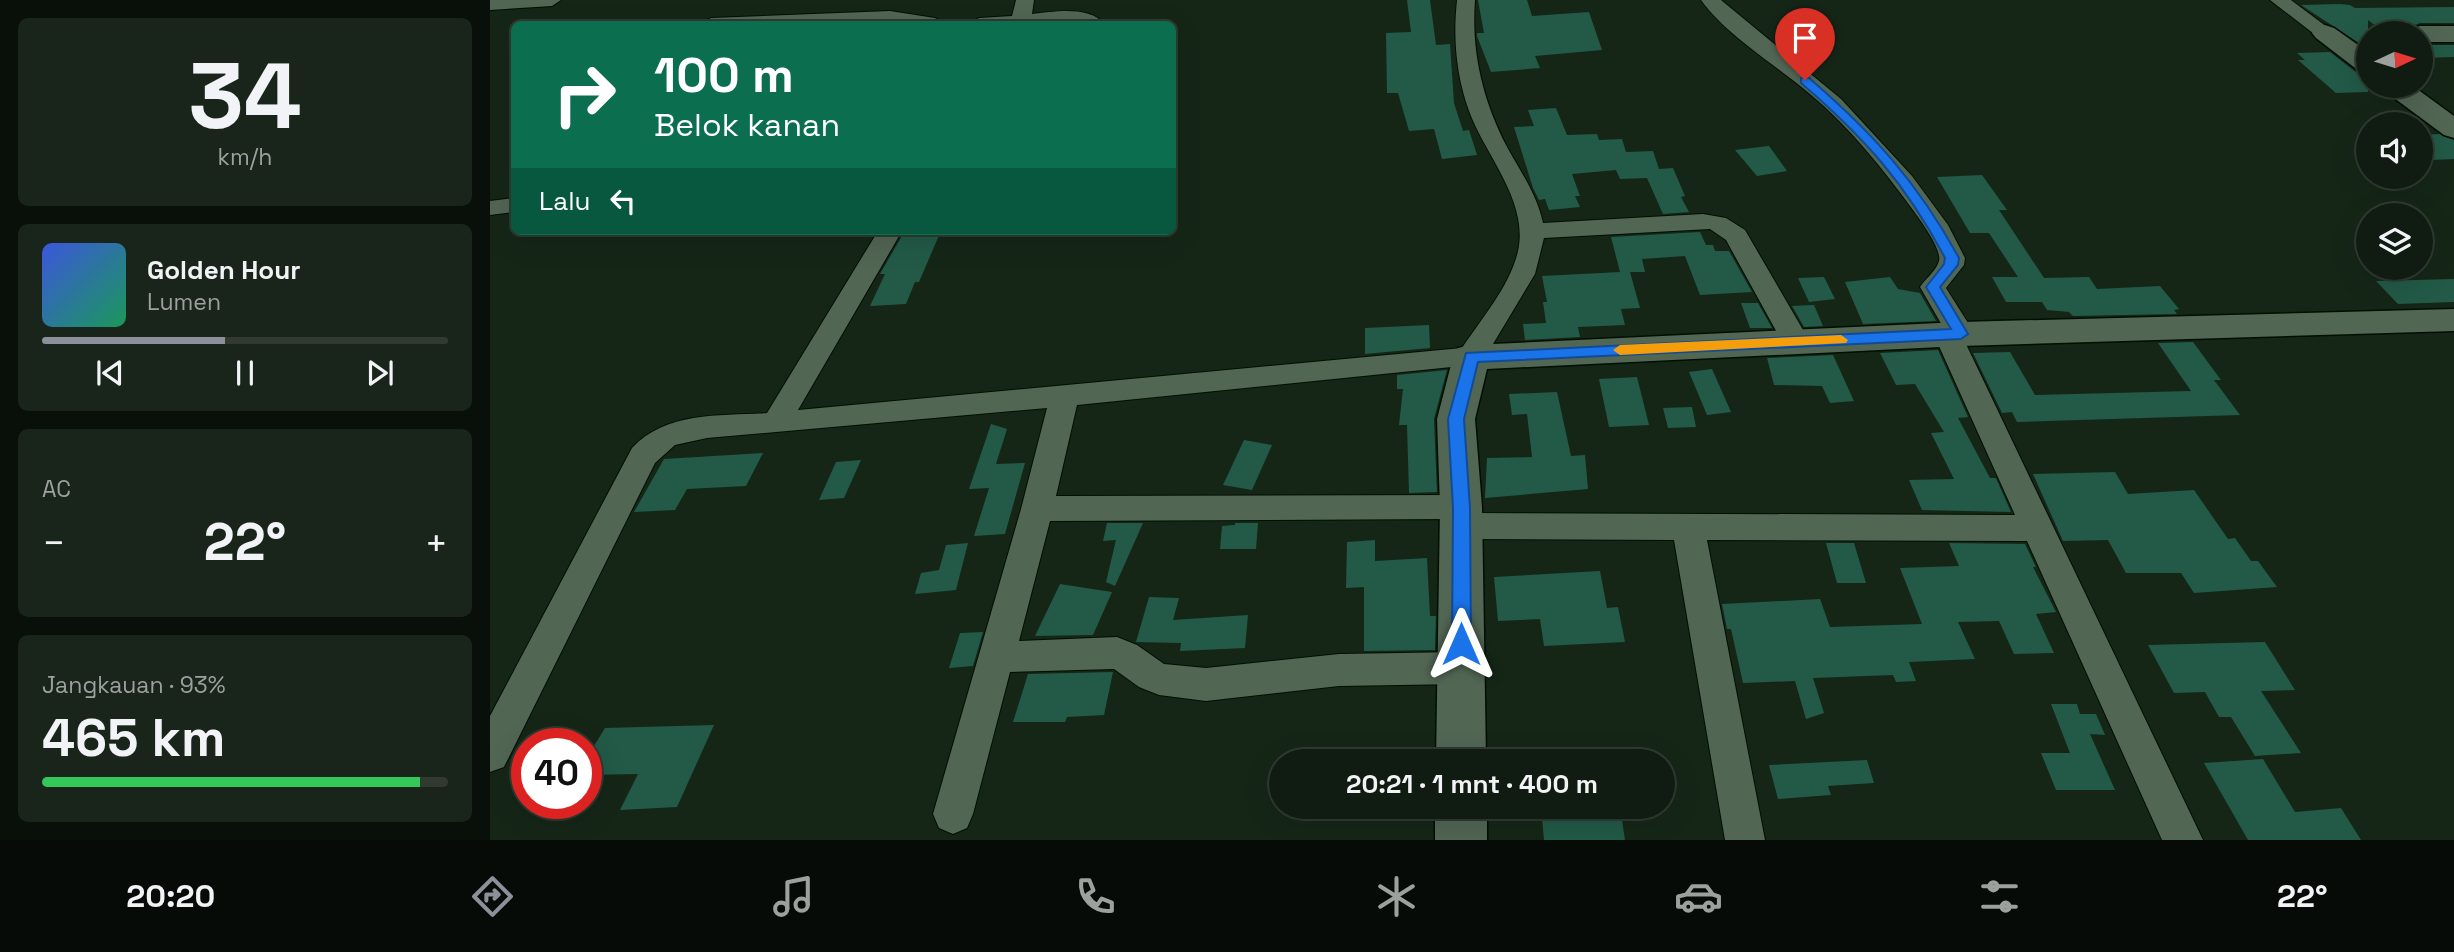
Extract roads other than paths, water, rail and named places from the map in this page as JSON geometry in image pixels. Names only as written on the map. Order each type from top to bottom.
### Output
[{"type":"street","points":[[490,4],[542,0]]},
{"type":"street","points":[[1021,20],[1026,0]]},
{"type":"street","points":[[1461,749],[1461,517],[1456,419],[1471,357],[1526,265],[1533,231],[1523,195],[1480,111],[1465,65],[1463,20],[1466,0]]},
{"type":"street","points":[[1710,0],[1740,30],[1819,91],[1847,117],[1882,153],[1928,213],[1952,258],[1951,265],[1933,287],[2038,528],[2183,840]]},
{"type":"street","points":[[2279,0],[2356,56]]},
{"type":"street","points":[[714,21],[730,5]]},
{"type":"street","points":[[788,21],[890,17],[916,21]]},
{"type":"street","points":[[1010,21],[1075,18],[1089,21]]},
{"type":"street","points":[[2325,33],[2356,34]]},
{"type":"street","points":[[2433,34],[2454,34]]},
{"type":"street","points":[[2412,98],[2454,129]]},
{"type":"street","points":[[490,208],[511,205]]},
{"type":"street","points":[[1533,231],[1703,221],[1717,223],[1736,235],[1796,342]]},
{"type":"street","points":[[776,423],[888,235]]},
{"type":"street","points":[[490,754],[643,456],[665,436],[683,431],[1471,357],[1955,335],[2454,320]]},
{"type":"street","points":[[953,814],[1037,509],[1065,395]]},
{"type":"street","points":[[1037,509],[1461,517],[1688,525],[2038,528]]},
{"type":"street","points":[[1688,525],[1745,840]]},
{"type":"street","points":[[996,657],[1117,653],[1129,657],[1145,674],[1165,681],[1216,685],[1334,671],[1461,668]]},
{"type":"street","points":[[1461,819],[1461,840]]}]
